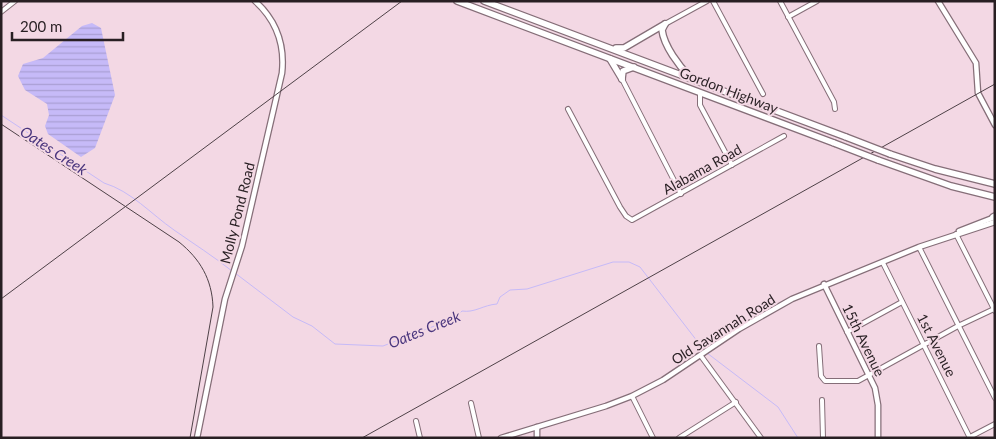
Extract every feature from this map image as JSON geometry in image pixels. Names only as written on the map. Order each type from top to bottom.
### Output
[{"type":"highway","name":"Gordon Highway","points":[[456,1],[935,181],[995,198]]},
{"type":"highway","name":"Gordon Highway","points":[[484,1],[890,154],[980,181],[995,183]]},
{"type":"highway","points":[[606,47],[624,48],[665,24]]},
{"type":"highway","points":[[665,24],[662,30],[664,37],[682,69],[694,80]]},
{"type":"highway","points":[[610,58],[622,79]]},
{"type":"highway","points":[[622,79],[623,71],[634,67]]},
{"type":"street","points":[[1,12],[15,1]]},
{"type":"street","name":"Molly Pond Road","points":[[197,438],[230,281],[236,263],[283,65],[281,44],[273,21],[256,1]]},
{"type":"street","points":[[665,24],[707,1]]},
{"type":"street","points":[[713,1],[763,94]]},
{"type":"street","points":[[780,1],[834,102],[835,109]]},
{"type":"street","points":[[788,17],[816,1]]},
{"type":"street","points":[[938,1],[976,63],[978,93],[995,125]]},
{"type":"street","points":[[622,79],[681,194]]},
{"type":"street","points":[[700,94],[700,105],[732,165]]},
{"type":"street","name":"Alabama Road","points":[[568,109],[620,207],[630,219],[638,218],[784,136]]},
{"type":"street","name":"Old Savannah Road","points":[[501,438],[606,406],[632,396],[664,380],[739,329],[784,303],[824,284],[884,263],[919,247],[956,234],[962,229],[994,218]]},
{"type":"street","points":[[819,346],[821,376],[825,381],[858,381],[958,326],[994,310],[956,234]]},
{"type":"street","points":[[919,247],[995,398]]},
{"type":"street","name":"1st Avenue","points":[[884,263],[970,437]]},
{"type":"street","name":"15th Avenue","points":[[824,284],[869,374],[878,405],[878,438]]},
{"type":"street","points":[[847,332],[902,302]]},
{"type":"street","points":[[705,353],[761,438]]},
{"type":"street","points":[[632,396],[653,438]]},
{"type":"street","points":[[822,400],[823,438]]},
{"type":"street","points":[[679,438],[736,402]]},
{"type":"street","points":[[470,403],[479,438]]},
{"type":"street","points":[[416,421],[420,438]]},
{"type":"street","points":[[970,437],[995,424]]},
{"type":"street","points":[[536,427],[537,438]]},
{"type":"shaded area","points":[[92,23],[101,28],[115,95],[95,148],[81,157],[48,134],[45,126],[49,115],[47,104],[25,90],[18,76],[23,64],[43,58],[82,26]]},
{"type":"waterway","name":"Oates Creek","points":[[1,115],[104,183],[132,197],[174,230],[232,271]]},
{"type":"waterway","name":"Oates Creek","points":[[235,273],[293,317],[312,326],[335,344],[383,346],[455,318],[462,311],[471,311],[497,304],[500,297],[510,290],[527,289],[613,262],[629,262],[640,267],[704,350]]},
{"type":"waterway","name":"Oates Creek","points":[[707,353],[778,407],[798,438]]},
{"type":"railway","points":[[1,299],[402,1]]},
{"type":"railway","points":[[362,438],[995,84]]},
{"type":"railway","points":[[1,124],[179,242],[193,255],[204,270],[210,287],[213,307],[190,438]]}]
